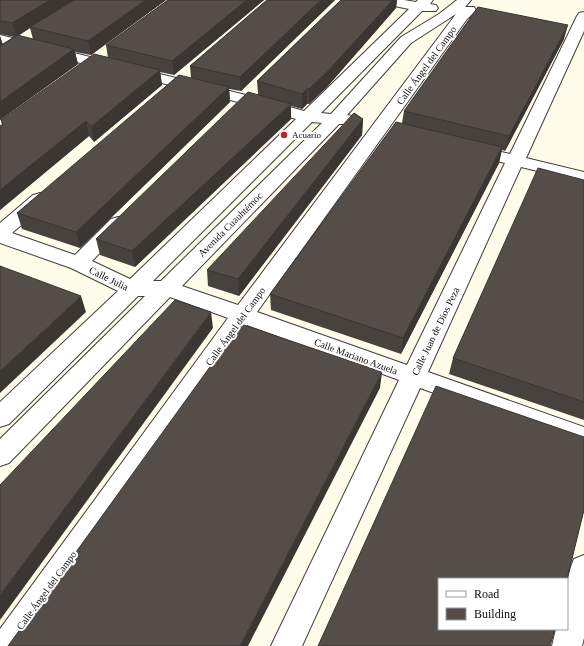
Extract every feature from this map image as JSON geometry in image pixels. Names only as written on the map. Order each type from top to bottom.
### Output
[{"type":"street","points":[[385,0],[468,8]]},
{"type":"street","points":[[0,417],[133,289],[423,4]]},
{"type":"street","name":"Avenida Cuauhtémoc","points":[[0,455],[336,118],[406,40],[420,29],[468,8]]},
{"type":"street","name":"Calle Ángel del Campo","points":[[6,646],[242,316],[375,126],[468,8]]},
{"type":"street","name":"Calle Juan de Dios Peza","points":[[286,646],[516,161],[576,27]]},
{"type":"street","points":[[0,55],[36,32]]},
{"type":"street","points":[[0,39],[244,99],[308,117],[336,118],[375,126]]},
{"type":"street","points":[[80,71],[111,49]]},
{"type":"street","points":[[228,115],[258,86]]},
{"type":"street","points":[[456,146],[584,177]]},
{"type":"street","points":[[0,233],[53,188]]},
{"type":"street","points":[[78,263],[128,214]]},
{"type":"street","name":"Calle Julia","points":[[0,236],[78,263],[133,289],[166,288],[242,316]]},
{"type":"street","name":"Calle Mariano Azuela","points":[[242,316],[584,437]]},
{"type":"street","points":[[566,646],[584,568]]},
{"type":"building","points":[[0,0],[50,0],[12,23],[0,21]]},
{"type":"building","points":[[74,0],[146,0],[88,41],[30,27]]},
{"type":"building","points":[[168,0],[247,0],[172,61],[106,45]]},
{"type":"building","points":[[267,0],[321,0],[240,77],[190,66]]},
{"type":"building","points":[[341,0],[393,0],[327,72],[302,94],[257,81]]},
{"type":"building","points":[[478,7],[568,25],[509,136],[404,111]]},
{"type":"building","points":[[17,35],[74,49],[0,102],[0,45]]},
{"type":"building","points":[[94,54],[160,70],[91,127],[86,121],[0,190],[0,126],[3,124],[1,120]]},
{"type":"building","points":[[179,75],[229,87],[76,232],[17,213]]},
{"type":"building","points":[[248,92],[291,104],[132,251],[96,239]]},
{"type":"building","points":[[354,113],[363,119],[238,279],[207,270]]},
{"type":"building","points":[[396,122],[502,147],[403,338],[270,294]]},
{"type":"building","points":[[538,168],[584,180],[584,402],[453,358]]},
{"type":"building","points":[[0,266],[81,296],[0,371]]},
{"type":"building","points":[[175,300],[211,312],[0,595],[0,485]]},
{"type":"building","points":[[241,324],[382,372],[240,646],[8,646]]},
{"type":"building","points":[[436,386],[584,437],[584,510],[567,578],[438,578],[438,630],[555,630],[550,646],[318,646]]},
{"type":"place","name":"Acuario","points":[[284,135]]}]
